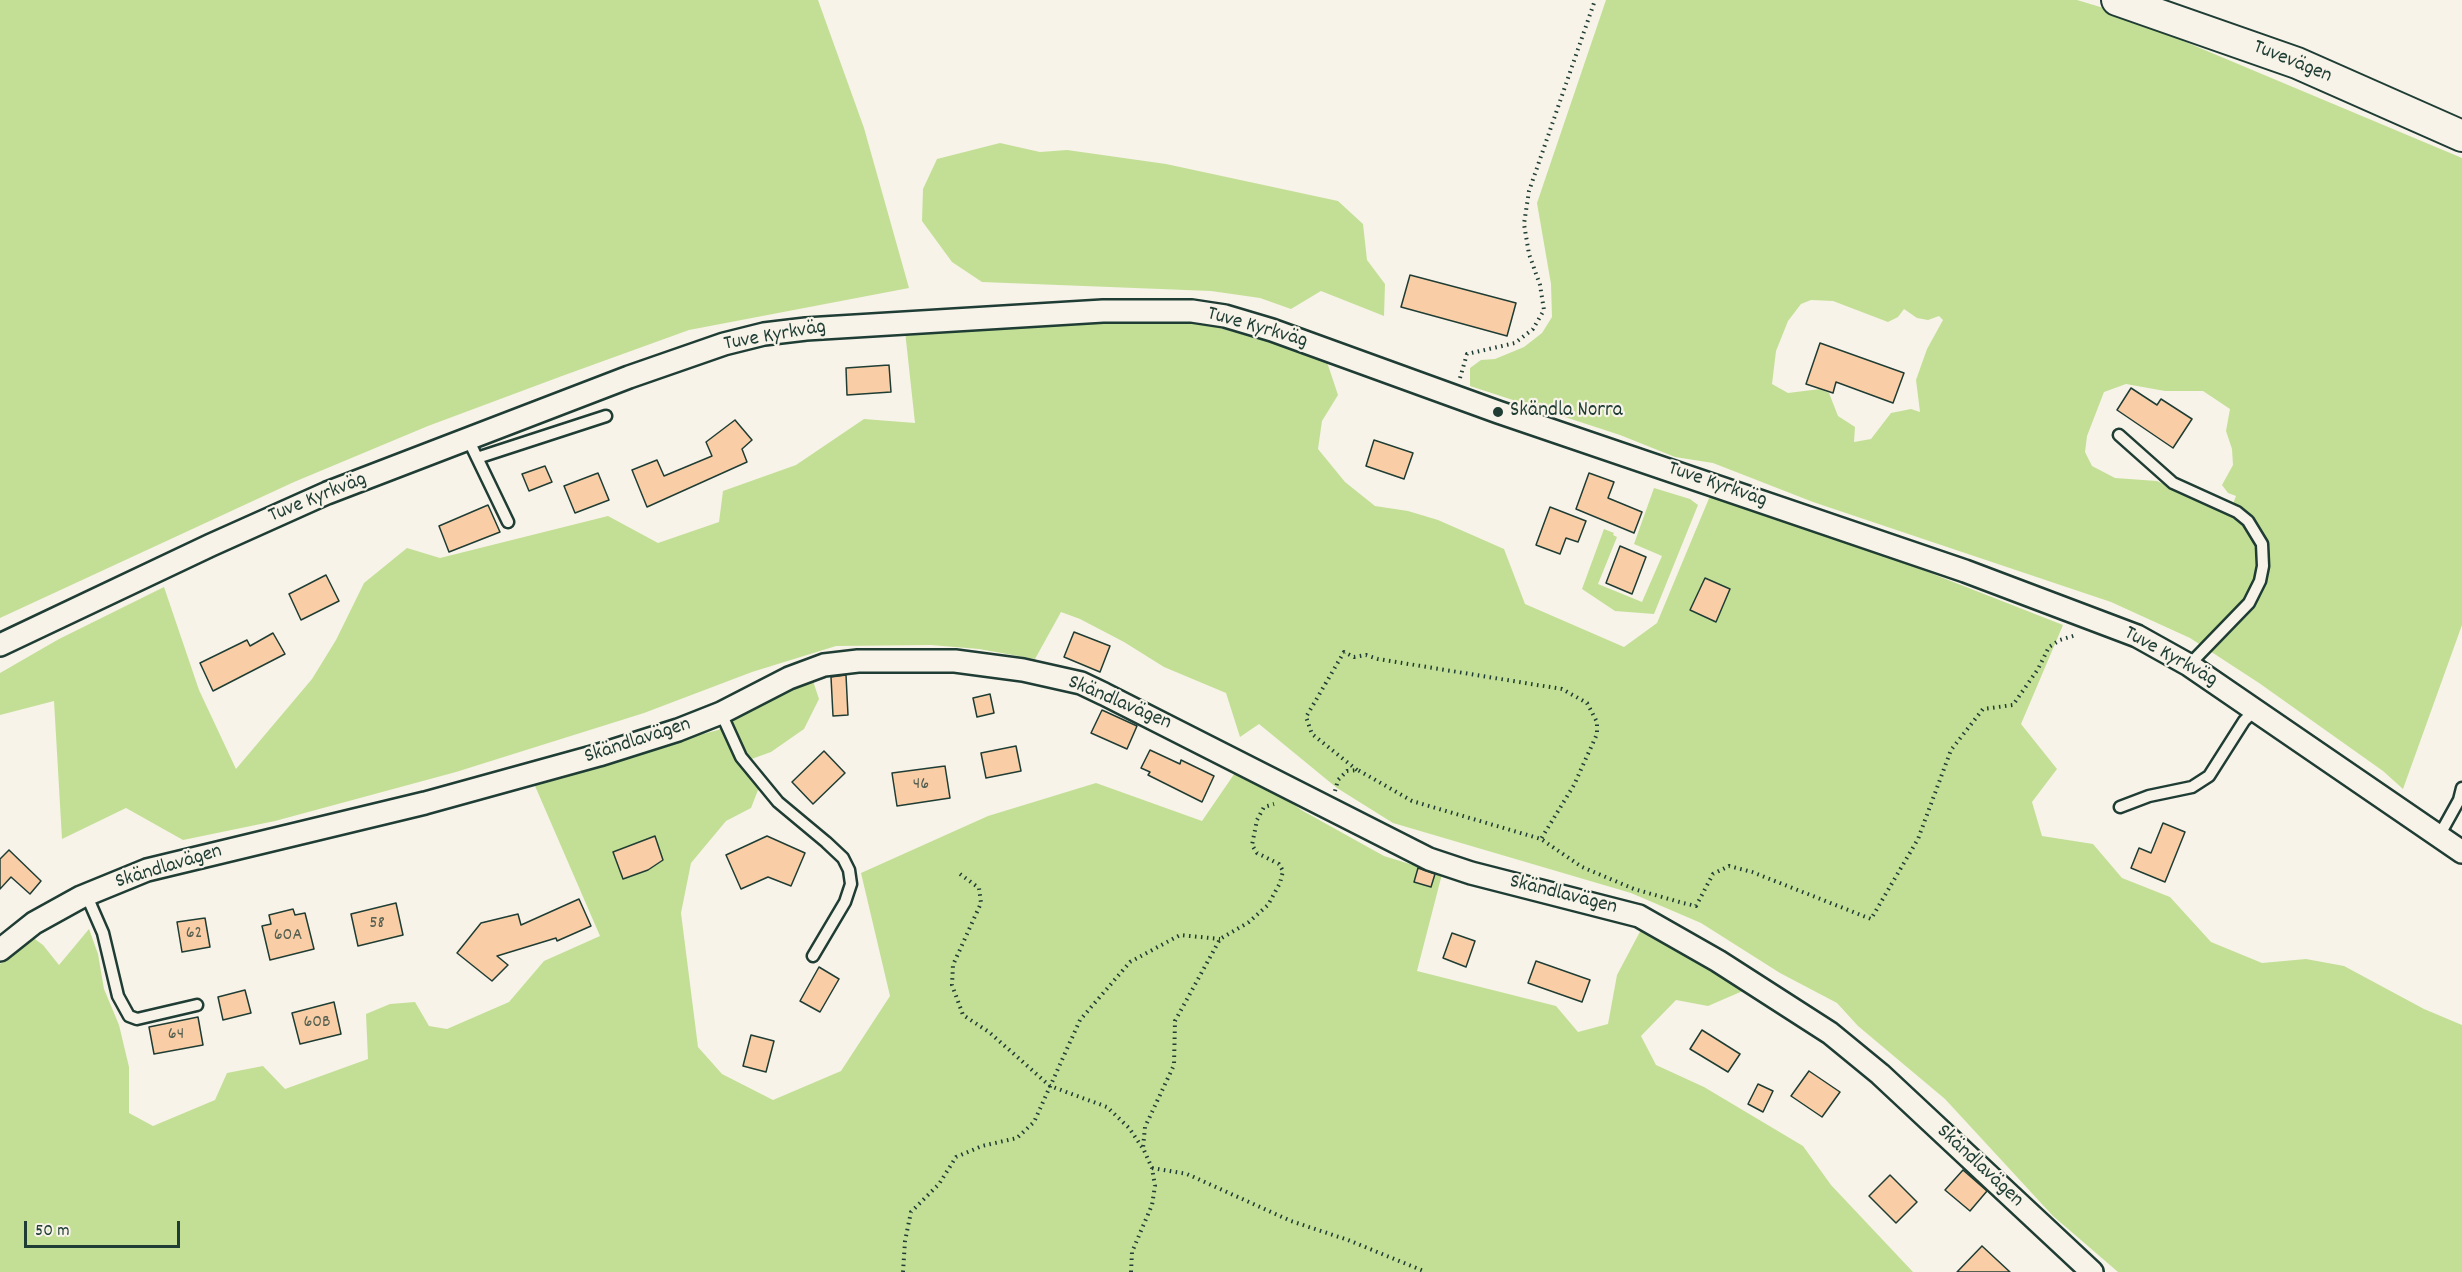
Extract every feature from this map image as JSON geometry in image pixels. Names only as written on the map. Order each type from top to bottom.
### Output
[{"type":"main road","name":"Tuvevägen","points":[[2117,0],[2297,63],[2462,136]]},
{"type":"street","name":"Tuve Kyrkväg","points":[[0,645],[200,550],[327,493],[473,449],[683,357],[765,334],[806,329],[1103,311],[1183,310],[1226,316],[1272,330],[1455,396],[1965,571],[2137,636],[2188,665],[2462,852]]},
{"type":"street","name":"Skändlavägen","points":[[0,950],[34,923],[86,894],[147,870],[425,803],[568,764],[678,730],[721,714],[789,678],[824,665],[858,661],[955,661],[1023,670],[1081,683],[1182,731],[1430,859],[1471,873],[1639,916],[1718,961],[1821,1027],[1880,1074],[2092,1272]]},
{"type":"lane","points":[[508,522],[473,449],[606,416]]},
{"type":"lane","points":[[2119,435],[2173,483],[2237,512],[2248,521],[2262,544],[2263,566],[2260,581],[2249,603],[2188,665]]},
{"type":"lane","points":[[2120,807],[2149,796],[2192,787],[2209,776],[2244,721],[2255,710]]},
{"type":"lane","points":[[721,714],[741,757],[771,793],[834,850],[849,870],[851,885],[844,902],[813,956]]},
{"type":"lane","points":[[2439,836],[2459,800],[2462,788]]},
{"type":"lane","points":[[86,894],[103,933],[118,996],[129,1016],[137,1018],[197,1005]]},
{"type":"path","points":[[1455,396],[1467,354],[1515,342],[1533,329],[1544,310],[1540,285],[1529,254],[1524,224],[1529,191],[1595,0]]},
{"type":"path","points":[[1541,838],[1574,785],[1597,734],[1597,722],[1587,703],[1562,689],[1378,659],[1366,655],[1354,657],[1344,652],[1306,717],[1312,734],[1358,770],[1412,801],[1541,838],[1582,867],[1634,889],[1690,905],[1696,906],[1713,874],[1729,866],[1871,919],[1918,839],[1952,750],[1983,709],[2013,705],[2038,669],[2049,646],[2077,635],[2081,614]]},
{"type":"path","points":[[1330,809],[1338,780],[1347,771],[1358,770]]},
{"type":"path","points":[[1143,1148],[1144,1127],[1174,1065],[1175,1022],[1220,939],[1248,922],[1268,905],[1280,883],[1283,871],[1279,864],[1257,853],[1252,845],[1252,836],[1264,807],[1282,804]]},
{"type":"path","points":[[960,874],[979,888],[981,903],[953,965],[952,985],[955,999],[963,1015],[989,1032],[1050,1086],[1107,1107],[1129,1128],[1143,1148],[1152,1168],[1155,1186],[1152,1205],[1132,1252],[1131,1272]]},
{"type":"path","points":[[903,1272],[905,1241],[911,1212],[939,1184],[956,1157],[982,1146],[1017,1138],[1034,1122],[1080,1020],[1130,962],[1180,935],[1220,939]]},
{"type":"path","points":[[1152,1168],[1187,1174],[1291,1221],[1348,1240],[1425,1272]]},
{"type":"green space","points":[[0,0],[818,0],[864,128],[909,288],[689,330],[562,376],[428,426],[294,482],[0,618]]},
{"type":"green space","points":[[1606,0],[2077,0],[2107,9],[2462,158],[2462,625],[2403,789],[2383,771],[2259,683],[2190,638],[2111,602],[1813,502],[1713,463],[1675,457],[1620,435],[1470,386],[1470,368],[1481,360],[1495,359],[1524,347],[1542,333],[1552,317],[1551,284],[1537,203]],"holes":[[[1811,300],[1833,301],[1888,322],[1898,317],[1904,309],[1917,318],[1928,320],[1939,316],[1943,320],[1927,349],[1916,380],[1920,412],[1911,409],[1891,413],[1871,439],[1854,442],[1855,427],[1838,416],[1829,393],[1820,389],[1788,393],[1772,384],[1776,351],[1788,321],[1801,304]],[[2126,384],[2165,391],[2203,391],[2230,409],[2226,431],[2232,449],[2233,465],[2222,485],[2228,493],[2236,496],[2229,514],[2157,481],[2115,478],[2092,466],[2085,452],[2087,436],[2104,392]]]},
{"type":"green space","points":[[1000,143],[1040,152],[1067,150],[1166,164],[1338,201],[1363,224],[1367,260],[1385,284],[1384,316],[1321,291],[1291,309],[1260,298],[1211,291],[982,282],[952,262],[922,221],[923,189],[937,159]]},
{"type":"green space","points":[[1133,316],[1205,324],[1279,344],[1327,362],[1338,395],[1322,421],[1318,449],[1345,482],[1375,506],[1408,511],[1438,520],[1504,549],[1525,604],[1624,647],[1657,623],[1710,496],[1905,563],[2063,625],[2021,724],[2057,769],[2032,802],[2042,836],[2093,844],[2122,878],[2170,897],[2211,942],[2262,963],[2306,959],[2344,966],[2424,1009],[2462,1025],[2462,1272],[2118,1272],[2053,1216],[1945,1099],[1858,1026],[1837,1003],[1780,973],[1701,923],[1631,893],[1393,823],[1337,788],[1259,724],[1240,737],[1226,693],[1164,667],[1124,642],[1080,619],[1061,612],[1035,659],[979,649],[931,645],[836,646],[752,672],[644,713],[456,772],[275,821],[183,840],[126,808],[62,839],[54,701],[0,715],[0,673],[59,639],[164,587],[199,690],[236,769],[312,679],[336,640],[364,583],[407,548],[440,558],[608,516],[658,543],[719,522],[723,491],[796,465],[864,419],[915,423],[905,331]]},
{"type":"green space","points":[[1654,488],[1690,499],[1698,505],[1654,614],[1615,611],[1582,589],[1604,529],[1614,533],[1613,535],[1617,537],[1598,584],[1642,602],[1662,556],[1634,544]]},
{"type":"green space","points":[[813,681],[819,699],[804,729],[771,752],[746,761],[760,785],[751,808],[726,821],[691,863],[681,913],[698,1047],[722,1074],[773,1100],[841,1071],[890,996],[861,873],[988,816],[1096,783],[1202,821],[1239,767],[1303,811],[1384,856],[1442,874],[1417,971],[1556,1006],[1578,1032],[1608,1024],[1617,975],[1643,926],[1752,987],[1708,1006],[1676,1000],[1641,1036],[1656,1065],[1704,1087],[1803,1146],[1831,1185],[1913,1272],[0,1272],[0,964],[32,937],[43,945],[59,965],[89,929],[98,954],[104,989],[119,1025],[129,1067],[129,1113],[153,1126],[215,1100],[227,1073],[263,1066],[285,1089],[368,1059],[366,1014],[390,1004],[415,1002],[429,1026],[447,1029],[509,1002],[544,961],[600,936],[532,779],[718,730],[766,699]]},
{"type":"building","points":[[1410,275],[1516,303],[1507,336],[1401,307]]},
{"type":"building","points":[[1820,343],[1904,373],[1893,403],[1836,382],[1833,393],[1806,384]]},
{"type":"building","points":[[889,365],[891,392],[847,395],[846,368]]},
{"type":"building","points":[[2131,388],[2157,405],[2161,399],[2192,419],[2173,448],[2117,410]]},
{"type":"building","points":[[735,420],[752,440],[742,449],[747,462],[647,507],[632,470],[657,460],[664,476],[712,456],[706,442]]},
{"type":"building","points":[[1374,440],[1413,453],[1404,479],[1366,466]]},
{"type":"building","points":[[545,466],[552,482],[529,491],[522,474]]},
{"type":"building","points":[[598,473],[609,500],[575,513],[564,486]]},
{"type":"building","points":[[1589,473],[1614,482],[1608,498],[1642,512],[1634,533],[1576,509]]},
{"type":"building","points":[[488,505],[500,532],[449,552],[439,526]]},
{"type":"building","points":[[1550,507],[1586,521],[1578,542],[1566,538],[1560,554],[1536,545]]},
{"type":"building","points":[[1620,546],[1646,557],[1632,594],[1606,583]]},
{"type":"building","points":[[326,575],[339,601],[301,620],[289,594]]},
{"type":"building","points":[[1705,578],[1730,589],[1716,622],[1690,610]]},
{"type":"building","points":[[1074,632],[1110,646],[1100,672],[1064,657]]},
{"type":"building","points":[[273,633],[285,654],[213,691],[200,663],[247,640],[250,646]]},
{"type":"building","points":[[846,675],[848,715],[833,716],[831,677]]},
{"type":"building","points":[[990,694],[994,713],[977,717],[973,698]]},
{"type":"building","points":[[1102,710],[1137,726],[1127,749],[1091,733]]},
{"type":"building","points":[[1016,746],[1021,771],[986,778],[981,753]]},
{"type":"building","points":[[1150,750],[1180,764],[1181,760],[1214,776],[1202,802],[1148,775],[1150,772],[1141,768]]},
{"type":"building","points":[[824,751],[845,773],[813,804],[792,782]]},
{"type":"building","points":[[945,766],[950,798],[897,806],[892,773]]},
{"type":"building","points":[[2163,823],[2185,832],[2165,882],[2131,868],[2139,848],[2151,853]]},
{"type":"building","points":[[655,836],[663,860],[648,870],[623,879],[613,852]]},
{"type":"building","points":[[767,836],[805,853],[791,886],[768,877],[741,889],[726,855]]},
{"type":"building","points":[[9,850],[41,881],[30,894],[11,877],[0,889],[0,859]]},
{"type":"building","points":[[1418,868],[1435,874],[1431,887],[1414,882]]},
{"type":"building","points":[[579,899],[591,926],[557,941],[556,938],[497,956],[508,965],[492,981],[457,953],[481,923],[518,914],[521,925]]},
{"type":"building","points":[[396,903],[403,935],[358,946],[351,914]]},
{"type":"building","points":[[293,909],[295,915],[305,913],[314,949],[270,960],[262,926],[271,924],[269,915]]},
{"type":"building","points":[[205,918],[210,947],[182,952],[177,922]]},
{"type":"building","points":[[1452,933],[1475,941],[1466,967],[1443,958]]},
{"type":"building","points":[[1536,961],[1590,980],[1582,1002],[1528,983]]},
{"type":"building","points":[[819,967],[839,979],[820,1012],[800,1001]]},
{"type":"building","points":[[245,990],[251,1013],[223,1020],[218,997]]},
{"type":"building","points":[[334,1002],[341,1034],[300,1044],[292,1013]]},
{"type":"building","points":[[198,1017],[203,1045],[154,1054],[149,1027]]},
{"type":"building","points":[[1702,1030],[1740,1054],[1728,1072],[1690,1049]]},
{"type":"building","points":[[751,1035],[774,1041],[766,1072],[743,1066]]},
{"type":"building","points":[[1809,1071],[1840,1092],[1822,1117],[1791,1096]]},
{"type":"building","points":[[1758,1084],[1773,1091],[1763,1112],[1748,1104]]},
{"type":"building","points":[[1963,1170],[1987,1191],[1970,1211],[1945,1190]]},
{"type":"building","points":[[1890,1175],[1917,1202],[1896,1223],[1869,1196]]},
{"type":"building","points":[[1982,1246],[2010,1272],[1957,1272]]},
{"type":"place","name":"Skändla Norra","points":[[1498,412]]}]
